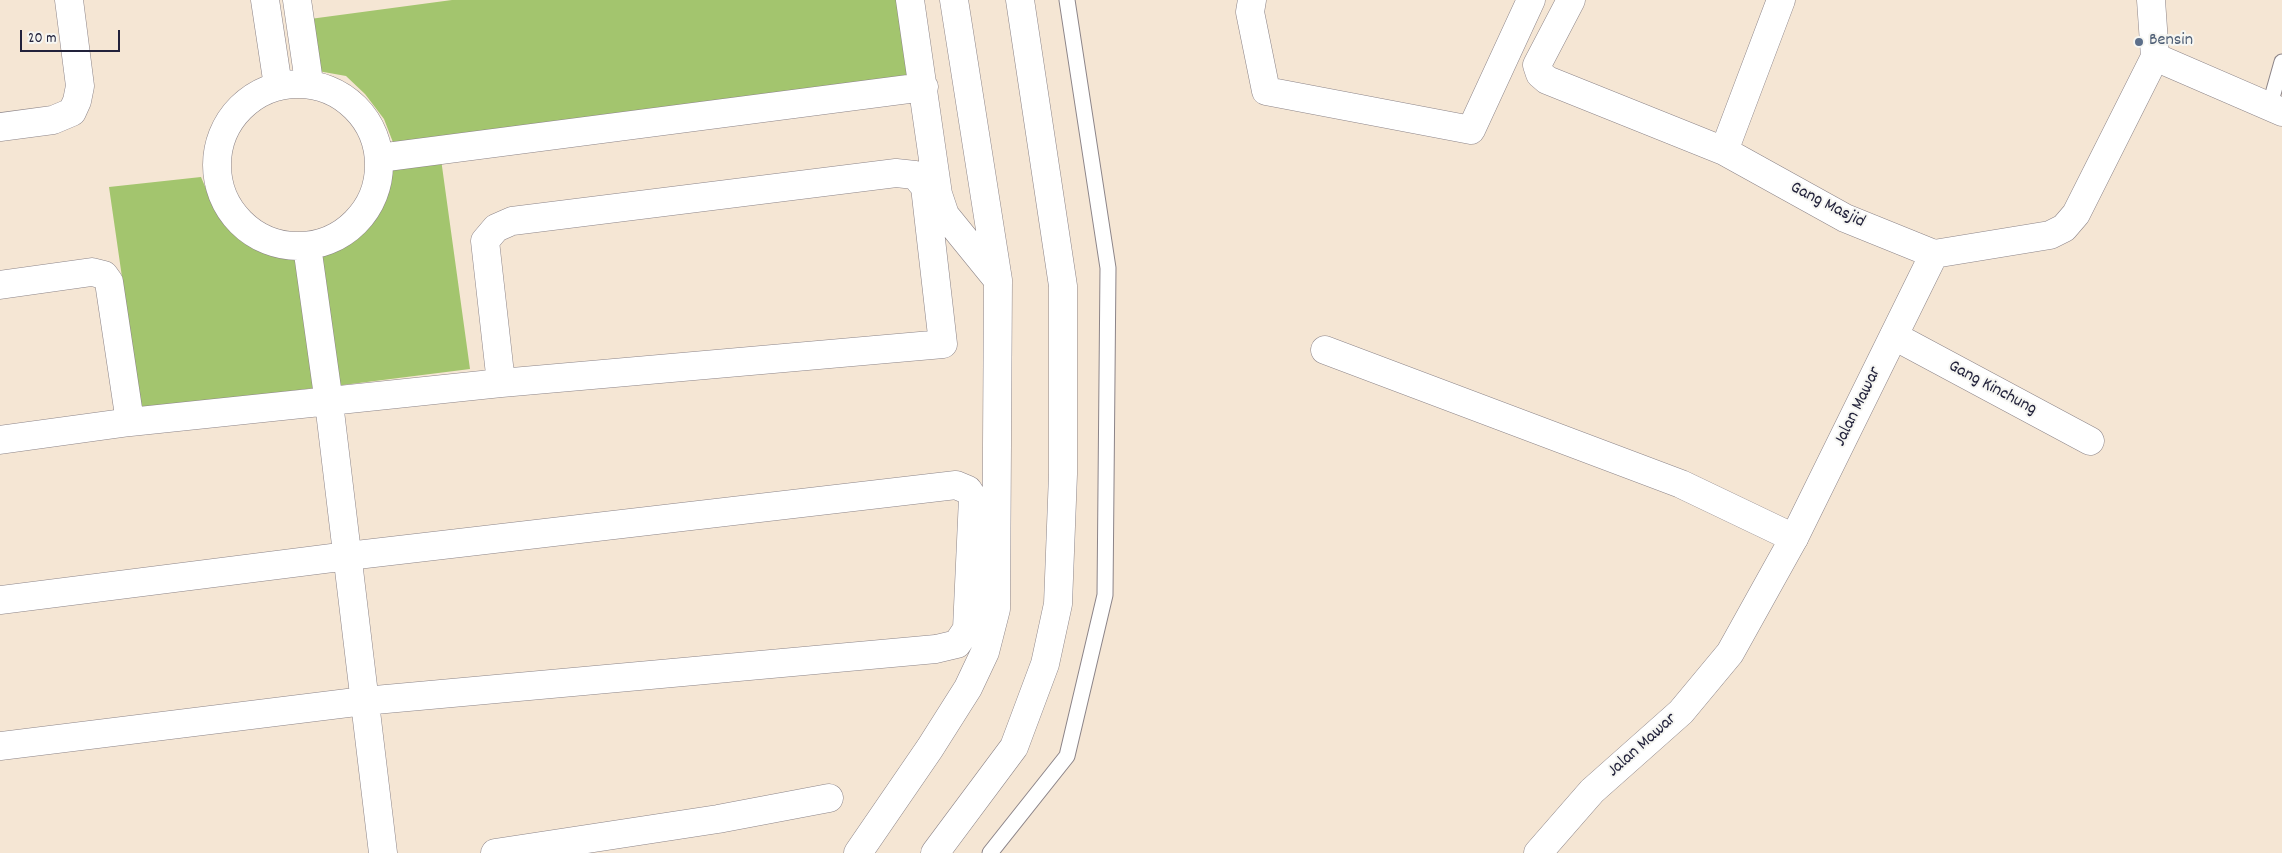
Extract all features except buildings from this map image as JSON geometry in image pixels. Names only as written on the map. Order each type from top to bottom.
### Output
[{"type":"street","points":[[0,127],[53,120],[72,112],[77,101],[80,86],[69,0]]},
{"type":"street","points":[[265,0],[278,86]]},
{"type":"street","points":[[297,0],[309,82]]},
{"type":"street","points":[[910,0],[938,194],[945,215],[998,280]]},
{"type":"street","points":[[858,853],[930,748],[968,688],[985,652],[996,609],[998,280],[954,0]]},
{"type":"street","points":[[935,853],[1014,747],[1045,664],[1058,604],[1063,474],[1063,286],[1020,0]]},
{"type":"street","points":[[1252,0],[1250,12],[1266,91],[1470,130],[1530,0]]},
{"type":"street","name":"Gang Masjid","points":[[1571,0],[1537,65],[1540,74],[1547,80],[1724,151],[1845,218],[1934,254]]},
{"type":"street","points":[[1724,151],[1781,0]]},
{"type":"street","points":[[1934,254],[2050,235],[2064,228],[2076,214],[2155,57],[2151,0]]},
{"type":"street","points":[[2155,57],[2276,110]]},
{"type":"street","points":[[309,82],[348,102],[364,118],[374,137],[379,158],[379,179],[372,199],[361,217],[340,235],[327,242],[307,246],[281,246],[257,237],[237,221],[223,200],[216,176],[217,150],[226,126],[241,106],[262,92],[278,86],[287,83],[309,82]]},
{"type":"street","points":[[379,158],[924,87]]},
{"type":"street","points":[[0,440],[130,422],[329,403],[501,383],[943,344],[925,187],[915,175],[896,173],[512,221],[496,228],[485,241],[501,383]]},
{"type":"street","points":[[307,246],[329,403],[383,853]]},
{"type":"street","name":"Jalan Mawar","points":[[1538,853],[1592,791],[1681,712],[1730,653],[1794,538],[1934,254]]},
{"type":"street","points":[[0,285],[92,272],[104,275],[109,282],[130,422]]},
{"type":"street","name":"Gang Kinchung","points":[[1894,336],[2090,442]]},
{"type":"street","points":[[1325,350],[1681,484],[1794,538]]},
{"type":"street","points":[[0,600],[348,556],[956,485],[968,490],[973,498],[967,630],[957,644],[936,649],[364,701],[0,746]]},
{"type":"street","points":[[495,853],[718,818],[829,798]]},
{"type":"lane","points":[[990,853],[1068,756],[1105,595],[1108,268],[1067,0]]},
{"type":"lane","points":[[2276,110],[2282,62]]},
{"type":"green space","points":[[452,0],[900,0],[913,76],[394,145],[384,119],[365,94],[346,76],[318,71],[295,21]]},
{"type":"green space","points":[[441,159],[470,369],[335,386],[318,255],[348,242],[371,222],[382,197],[388,166]]},
{"type":"green space","points":[[201,177],[215,210],[230,227],[255,248],[270,254],[297,257],[315,388],[141,409],[109,187]]},
{"type":"place","name":"Bensin","points":[[2139,42]]}]
